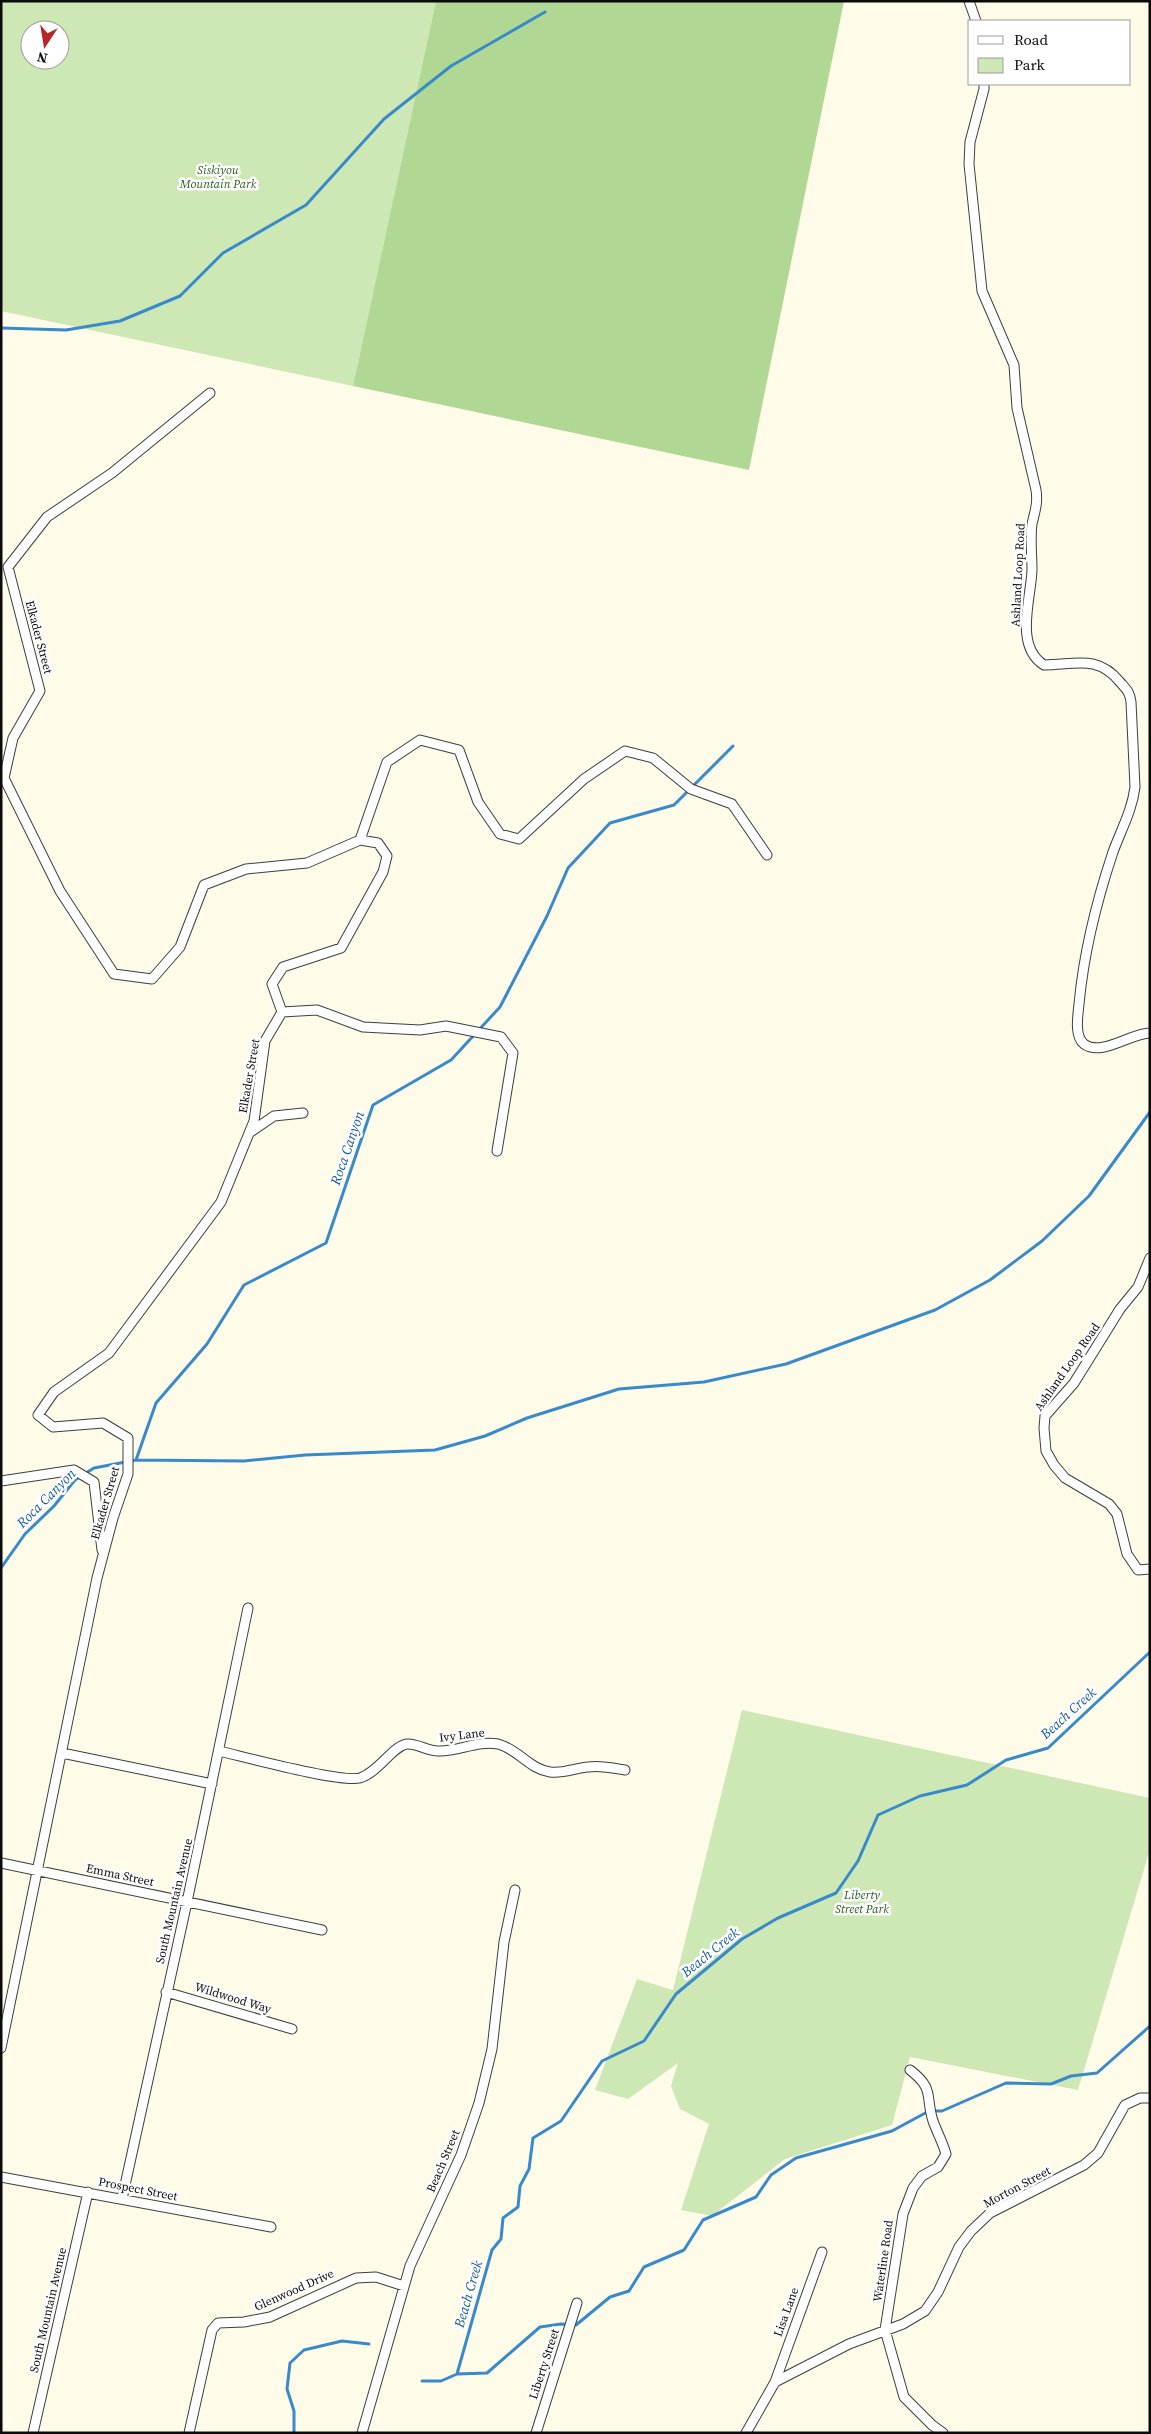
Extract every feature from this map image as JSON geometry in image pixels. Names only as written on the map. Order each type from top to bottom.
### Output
[{"type":"street","points":[[969,1],[976,20]]},
{"type":"street","name":"Ashland Loop Road","points":[[984,85],[970,142],[969,164],[982,292],[1014,365],[1016,408],[1038,503],[1032,524],[1032,572],[1026,621],[1031,653],[1044,665],[1080,662],[1105,667],[1130,692],[1131,702],[1135,787],[1133,801],[1114,850],[1086,942],[1077,1021],[1079,1035],[1084,1044],[1093,1048],[1102,1048],[1150,1033]]},
{"type":"street","name":"Elkader Street","points":[[210,393],[112,473],[47,516],[8,567],[40,690],[12,738],[4,778],[60,891],[114,974],[152,980],[180,947],[204,886],[246,869],[308,863],[360,840]]},
{"type":"street","points":[[497,1151],[513,1052],[501,1037],[446,1026],[420,1030],[363,1027],[318,1010],[282,1012],[272,984],[282,968],[341,948],[383,872],[388,856],[378,843],[360,840],[387,762],[420,740],[459,750],[478,802],[500,834],[519,839],[584,778],[625,751],[653,758],[691,790],[732,804],[768,855]]},
{"type":"street","name":"Elkader Street","points":[[1,2048],[103,1555],[128,1474],[128,1438],[103,1422],[53,1428],[38,1415],[54,1392],[110,1354],[221,1202],[254,1120],[265,1041],[282,1012]]},
{"type":"street","points":[[248,1133],[274,1116],[303,1113]]},
{"type":"street","name":"Ashland Loop Road","points":[[1150,1258],[1138,1287],[1120,1309],[1074,1383],[1045,1416],[1044,1434],[1046,1451],[1054,1465],[1065,1478],[1110,1504],[1117,1514],[1127,1554],[1134,1567],[1138,1570],[1150,1569]]},
{"type":"street","points":[[1,1481],[74,1470],[94,1482],[103,1555]]},
{"type":"street","name":"South Mountain Avenue","points":[[122,2199],[187,1902],[248,1608]]},
{"type":"street","name":"Ivy Lane","points":[[219,1751],[352,1779],[374,1771],[396,1749],[410,1744],[437,1751],[479,1744],[496,1744],[512,1751],[529,1764],[549,1772],[558,1773],[603,1766],[625,1770]]},
{"type":"street","points":[[62,1753],[212,1784]]},
{"type":"street","name":"Emma Street","points":[[1,1863],[322,1930]]},
{"type":"street","name":"Beach Street","points":[[362,2433],[410,2266],[461,2154],[479,2103],[492,2049],[504,1942],[515,1890]]},
{"type":"street","name":"Wildwood Way","points":[[166,1992],[292,2029]]},
{"type":"street","name":"Waterline Road","points":[[910,2070],[926,2086],[930,2096],[932,2118],[946,2154],[938,2167],[922,2176],[913,2188],[902,2214],[885,2330],[904,2396],[943,2433]]},
{"type":"street","name":"Morton Street","points":[[775,2382],[848,2344],[903,2324],[925,2310],[938,2292],[959,2247],[971,2231],[990,2213],[1084,2165],[1098,2153],[1125,2105],[1140,2098],[1150,2098]]},
{"type":"street","name":"Prospect Street","points":[[1,2177],[271,2227]]},
{"type":"street","name":"South Mountain Avenue","points":[[33,2433],[88,2192]]},
{"type":"street","name":"Lisa Lane","points":[[775,2382],[822,2252]]},
{"type":"street","name":"Glenwood Drive","points":[[189,2433],[214,2325],[218,2323],[257,2321],[270,2317],[356,2278],[376,2277],[404,2286]]},
{"type":"street","name":"Liberty Street","points":[[536,2433],[577,2304]]},
{"type":"street","points":[[746,2433],[775,2382]]},
{"type":"green space","name":"Siskiyou Mountain Park","points":[[1,1],[436,1],[353,386],[1,311]]},
{"type":"green space","points":[[436,1],[844,1],[749,470],[353,386]]},
{"type":"green space","name":"Liberty Street Park","points":[[742,1710],[1150,1798],[1150,1849],[1078,2090],[910,2057],[892,2125],[785,2159],[712,2216],[681,2210],[709,2124],[680,2109],[671,2086],[678,2063],[628,2099],[595,2090],[637,1979],[673,1990]]},
{"type":"waterway","points":[[1,328],[66,330],[120,321],[180,296],[223,253],[306,205],[384,119],[451,66],[545,12]]},
{"type":"waterway","name":"Roca Canyon","points":[[1,1568],[25,1534],[54,1506],[75,1480],[94,1468],[136,1460],[156,1403],[207,1344],[244,1285],[326,1243],[373,1105],[451,1060],[500,1007],[547,916],[568,868],[610,823],[674,805],[733,746]]},
{"type":"waterway","points":[[136,1460],[244,1461],[305,1455],[435,1450],[485,1436],[527,1418],[619,1389],[704,1382],[786,1364],[935,1310],[990,1280],[1042,1241],[1089,1196],[1150,1112]]},
{"type":"waterway","name":"Beach Creek","points":[[422,2381],[441,2381],[457,2374],[492,2250],[501,2239],[503,2218],[518,2207],[520,2186],[529,2169],[533,2138],[561,2121],[602,2061],[644,2041],[676,1994],[742,1939],[778,1918],[836,1893],[858,1861],[878,1815],[920,1796],[967,1785],[1006,1760],[1048,1748],[1150,1652]]},
{"type":"waterway","points":[[457,2374],[487,2373],[540,2327],[561,2324],[576,2325],[610,2297],[629,2291],[644,2267],[684,2250],[703,2220],[756,2197],[771,2175],[796,2158],[892,2131],[929,2111],[942,2111],[1006,2083],[1051,2084],[1071,2076],[1097,2073],[1150,2026]]},
{"type":"waterway","name":"Beach Creek","points":[[294,2433],[294,2411],[287,2389],[290,2363],[304,2350],[342,2341],[369,2344]]}]
